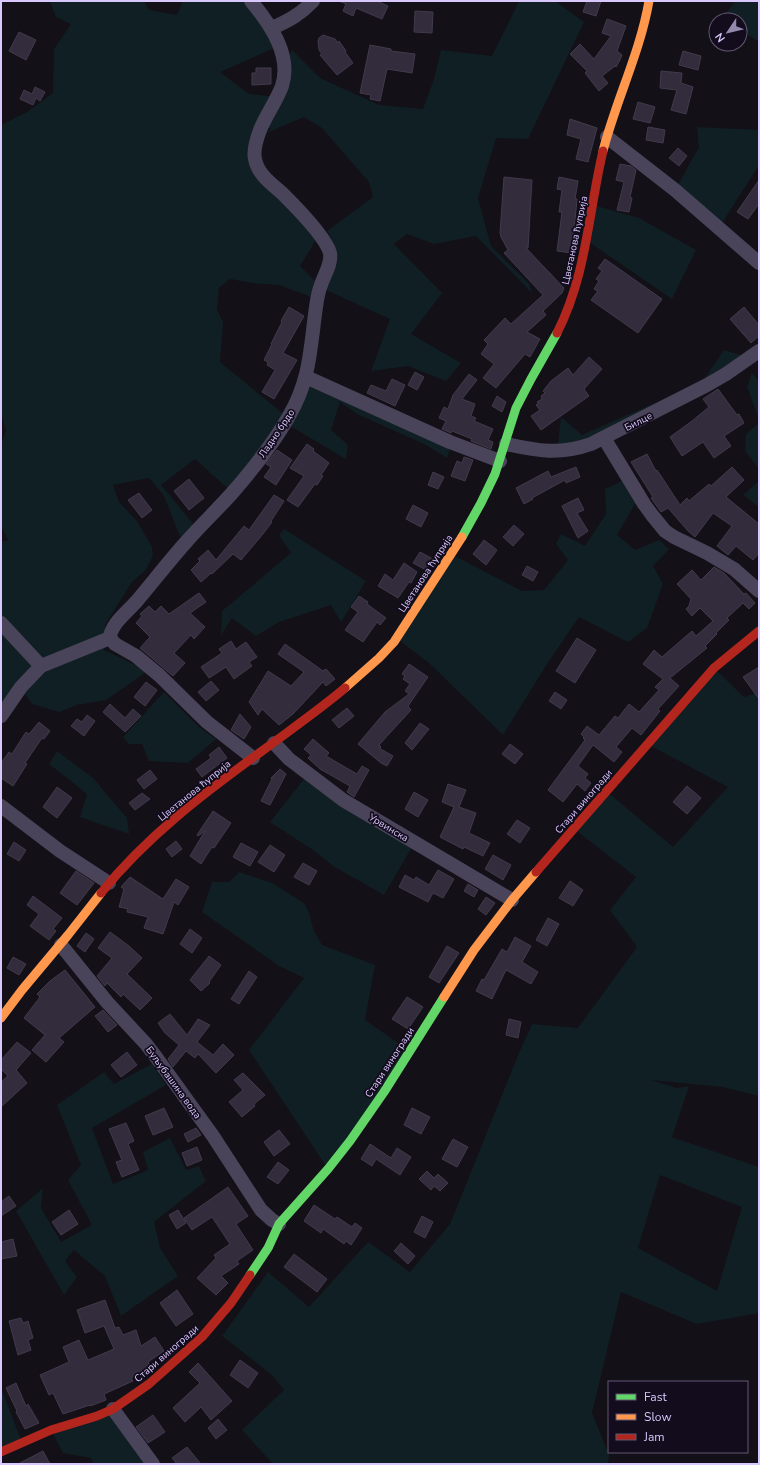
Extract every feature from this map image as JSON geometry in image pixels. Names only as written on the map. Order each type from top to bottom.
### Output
[{"type":"street","name":"Ладно брдо","points":[[110,638],[111,633],[121,618],[179,550],[248,474],[288,417],[306,377],[312,348],[320,286],[328,267],[330,256],[324,240],[292,204],[262,174],[254,158],[257,137],[277,97],[282,85],[284,74],[281,52],[272,28],[251,1]]},
{"type":"street","name":"Цветанова ћуприја","points":[[1,1018],[10,1004],[60,945],[109,883],[150,841],[220,782],[306,720],[351,684],[388,649],[412,614],[486,495],[506,444],[517,407],[562,324],[570,305],[582,265],[603,152],[626,78],[640,43],[649,1]]},
{"type":"street","points":[[272,28],[288,21],[309,6]]},
{"type":"street","points":[[607,137],[675,190],[759,263]]},
{"type":"street","name":"Билце","points":[[506,444],[538,451],[557,452],[581,448],[604,438],[707,385],[759,351]]},
{"type":"street","points":[[306,377],[450,442],[500,461]]},
{"type":"street","points":[[604,438],[644,504],[665,531],[734,569],[759,591]]},
{"type":"street","points":[[1,623],[41,666]]},
{"type":"street","name":"Стари виногради","points":[[1,1452],[51,1430],[97,1416],[113,1409],[149,1384],[192,1348],[211,1328],[231,1303],[265,1252],[279,1224],[346,1147],[368,1116],[474,950],[512,900],[714,668],[759,631]]},
{"type":"street","points":[[1,716],[21,686],[41,666],[110,638],[112,642],[136,656],[159,675],[208,722],[253,758]]},
{"type":"street","name":"Урвинска","points":[[274,743],[294,763],[344,800],[512,900]]},
{"type":"street","points":[[1,806],[60,851],[109,883]]},
{"type":"street","name":"Буљубашина вода","points":[[60,945],[107,1002],[156,1057],[213,1136],[261,1210],[279,1224]]},
{"type":"street","points":[[113,1409],[153,1464]]},
{"type":"shaded area","points":[[50,1],[144,1],[149,10],[177,15],[183,1],[251,1],[279,46],[220,72],[249,94],[277,97],[257,137],[254,158],[319,235],[300,266],[320,286],[317,299],[279,285],[252,283],[230,279],[219,288],[217,309],[223,322],[220,362],[287,417],[306,377],[451,446],[447,458],[426,445],[357,414],[340,402],[331,430],[348,445],[346,459],[285,423],[233,493],[195,459],[161,485],[195,526],[183,540],[179,534],[164,496],[149,478],[113,485],[119,502],[137,521],[152,547],[153,556],[145,571],[132,582],[105,625],[104,650],[148,671],[106,700],[77,705],[59,712],[32,704],[18,684],[1,710],[1,542],[8,540],[1,526],[1,445],[6,431],[1,413],[1,125],[27,112],[53,93],[54,49],[71,24],[56,17]]},
{"type":"shaded area","points":[[519,1],[555,1],[584,22],[528,139],[496,138],[478,198],[491,246],[529,284],[532,293],[476,236],[434,244],[407,234],[394,244],[442,293],[411,334],[461,363],[446,381],[408,366],[371,371],[390,319],[326,290],[336,260],[335,247],[327,231],[373,197],[369,182],[322,128],[304,117],[260,136],[271,129],[268,127],[289,85],[289,58],[292,50],[322,79],[379,105],[423,109],[434,79],[441,50],[492,56]]},
{"type":"shaded area","points":[[735,1],[759,1],[759,42],[748,35],[748,12],[727,12]]},
{"type":"shaded area","points":[[697,127],[759,130],[759,165],[719,228],[675,190],[699,147]]},
{"type":"shaded area","points":[[593,205],[639,218],[696,250],[672,299],[586,240]]},
{"type":"shaded area","points":[[724,350],[750,358],[707,385],[557,452],[561,417],[582,435],[702,382]]},
{"type":"shaded area","points":[[752,373],[759,381],[759,419],[747,387]]},
{"type":"shaded area","points":[[759,423],[759,469],[745,451],[746,434]]},
{"type":"shaded area","points":[[622,481],[635,504],[617,535],[635,550],[659,540],[669,549],[653,566],[663,584],[647,628],[628,642],[579,617],[547,664],[503,735],[429,663],[396,638],[451,554],[522,591],[544,590],[568,560],[556,544],[561,534],[585,546],[606,514],[605,489]]},
{"type":"shaded area","points":[[759,481],[759,507],[743,495]]},
{"type":"shaded area","points":[[284,529],[366,581],[341,622],[331,605],[279,622],[256,636],[232,618],[221,635],[222,611],[291,553],[279,535]]},
{"type":"shaded area","points":[[714,668],[744,697],[759,692],[759,1096],[723,1087],[651,1080],[677,1088],[689,1086],[672,1137],[759,1167],[759,1313],[697,1324],[621,1292],[592,1413],[609,1455],[608,1464],[273,1464],[242,1430],[284,1390],[272,1375],[222,1336],[268,1272],[309,1307],[368,1242],[410,1272],[450,1224],[532,1024],[578,1028],[637,947],[610,910],[636,877],[573,828],[606,791],[673,847],[728,787],[651,746]],"holes":[[[660,1175],[742,1207],[717,1291],[638,1248]]]},
{"type":"shaded area","points":[[164,692],[199,727],[216,739],[188,763],[149,761],[142,744],[129,744],[123,737]]},
{"type":"shaded area","points":[[57,751],[93,778],[127,818],[129,834],[80,817],[87,794],[49,764]]},
{"type":"shaded area","points":[[308,774],[415,842],[384,895],[333,866],[313,850],[270,822]]},
{"type":"shaded area","points":[[239,872],[272,883],[304,903],[309,913],[314,931],[322,945],[375,965],[365,1020],[410,1051],[328,1169],[249,1050],[304,978],[279,966],[202,912],[212,882],[229,882]]},
{"type":"shaded area","points":[[152,1064],[166,1085],[92,1128],[113,1184],[148,1170],[143,1152],[170,1138],[186,1170],[199,1166],[206,1181],[154,1222],[160,1248],[178,1276],[121,1316],[105,1276],[74,1250],[65,1261],[77,1277],[64,1295],[16,1211],[43,1188],[41,1208],[61,1242],[92,1225],[68,1180],[81,1165],[57,1105],[104,1072],[114,1084]]},
{"type":"shaded area","points":[[1,1388],[22,1442],[1,1452]]},
{"type":"shaded area","points":[[113,1409],[153,1464],[94,1464],[91,1458],[63,1453],[51,1430]]},
{"type":"building","points":[[339,1],[377,1],[388,6],[382,19],[356,8],[353,16],[343,11],[346,4]]},
{"type":"building","points":[[587,1],[601,1],[596,16],[583,12]]},
{"type":"building","points":[[415,11],[433,12],[432,33],[414,32]]},
{"type":"building","points":[[607,19],[626,26],[617,51],[622,55],[620,60],[616,67],[615,66],[602,76],[608,83],[599,91],[585,73],[587,71],[570,54],[580,44],[594,59],[611,36],[602,33]]},
{"type":"building","points":[[19,32],[36,40],[26,60],[9,51]]},
{"type":"building","points":[[323,35],[335,39],[338,43],[339,41],[353,63],[337,75],[320,55],[322,54],[319,50],[318,41]]},
{"type":"building","points":[[370,45],[391,49],[391,51],[415,54],[412,73],[387,69],[380,101],[370,99],[371,95],[360,93]]},
{"type":"building","points":[[683,51],[701,56],[698,70],[679,65]]},
{"type":"building","points":[[256,68],[271,68],[271,84],[252,85],[252,73],[256,73]]},
{"type":"building","points":[[661,71],[682,73],[681,83],[693,87],[686,114],[671,110],[677,90],[660,88]]},
{"type":"building","points":[[35,87],[45,92],[40,101],[36,98],[33,105],[20,99],[24,90],[32,94]]},
{"type":"building","points":[[638,102],[655,107],[650,123],[633,119]]},
{"type":"building","points":[[570,119],[597,128],[588,162],[576,159],[581,139],[567,135]]},
{"type":"building","points":[[648,127],[665,130],[663,143],[646,140]]},
{"type":"building","points":[[678,148],[687,156],[679,166],[669,158]]},
{"type":"building","points":[[620,164],[631,166],[636,170],[630,197],[632,198],[629,212],[617,210],[624,182],[616,180]]},
{"type":"building","points":[[504,177],[532,180],[528,248],[526,248],[564,288],[562,293],[543,311],[546,315],[527,332],[540,339],[530,357],[525,354],[496,388],[483,378],[494,364],[481,354],[488,344],[484,340],[505,318],[511,324],[543,295],[504,253],[508,250],[500,233]]},
{"type":"building","points":[[559,177],[578,181],[575,199],[577,199],[572,253],[557,251],[562,212],[559,212],[562,190],[557,189]]},
{"type":"building","points":[[759,180],[759,204],[748,219],[737,212]]},
{"type":"building","points":[[605,259],[662,299],[638,333],[591,300],[598,291],[594,289],[599,281],[596,279],[602,271],[598,268]]},
{"type":"building","points":[[289,307],[304,316],[283,353],[297,360],[274,399],[262,392],[275,370],[267,365],[268,362],[264,360],[282,322],[281,321]]},
{"type":"building","points":[[744,307],[759,325],[759,336],[751,343],[730,319]]},
{"type":"building","points":[[589,357],[602,369],[584,389],[589,396],[541,430],[531,416],[540,410],[536,405],[539,403],[537,402],[542,399],[541,396],[545,393],[543,391],[551,381],[568,368],[573,375]]},
{"type":"building","points":[[415,372],[424,377],[417,390],[408,385]]},
{"type":"building","points":[[469,374],[477,380],[462,399],[475,404],[471,416],[476,418],[474,421],[493,429],[488,440],[493,442],[491,449],[471,441],[472,439],[452,431],[451,433],[442,429],[446,421],[439,418],[444,407],[448,409],[453,395]]},
{"type":"building","points":[[392,379],[405,385],[395,406],[367,393],[371,385],[386,391]]},
{"type":"building","points":[[718,389],[737,415],[739,414],[744,423],[724,436],[731,446],[714,458],[703,442],[682,456],[670,437],[709,407],[703,399]]},
{"type":"building","points":[[497,396],[506,402],[502,412],[492,406]]},
{"type":"building","points":[[307,444],[314,449],[313,451],[329,463],[321,475],[323,476],[317,485],[315,484],[298,507],[287,500],[304,476],[290,468]]},
{"type":"building","points":[[277,450],[292,460],[276,485],[264,477],[271,467],[266,464]]},
{"type":"building","points":[[647,454],[656,471],[657,470],[680,505],[687,498],[689,501],[709,484],[711,486],[732,467],[744,480],[726,497],[759,524],[759,553],[753,560],[736,546],[728,555],[717,546],[732,526],[713,513],[695,537],[668,508],[661,512],[651,498],[653,497],[631,462]]},
{"type":"building","points":[[464,457],[473,460],[465,481],[451,476],[457,461],[462,463]]},
{"type":"building","points":[[576,467],[580,477],[566,483],[565,480],[524,504],[516,488],[548,471],[551,477]]},
{"type":"building","points":[[433,472],[444,477],[438,489],[428,485]]},
{"type":"building","points":[[189,479],[204,498],[189,510],[174,491]]},
{"type":"building","points":[[139,493],[152,510],[142,518],[128,500]]},
{"type":"building","points":[[274,495],[284,501],[263,534],[241,560],[233,554],[212,574],[211,573],[201,582],[191,570],[200,561],[198,559],[208,550],[216,560],[244,526],[249,530]]},
{"type":"building","points":[[578,498],[584,510],[577,513],[588,531],[578,538],[562,506]]},
{"type":"building","points":[[413,505],[428,513],[421,527],[406,519]]},
{"type":"building","points":[[514,525],[524,534],[513,546],[503,537]]},
{"type":"building","points":[[484,540],[497,550],[486,565],[473,554]]},
{"type":"building","points":[[420,552],[433,559],[426,570],[413,563]]},
{"type":"building","points":[[404,563],[417,572],[411,583],[409,582],[398,598],[378,586],[385,574],[393,580]]},
{"type":"building","points":[[527,566],[538,572],[533,581],[522,575]]},
{"type":"building","points":[[714,567],[724,573],[755,603],[749,609],[743,603],[727,618],[729,620],[705,646],[707,648],[670,678],[679,686],[658,709],[660,711],[641,735],[632,728],[616,747],[622,752],[614,762],[593,745],[578,766],[588,774],[585,778],[591,783],[585,791],[577,784],[563,802],[548,790],[585,740],[581,734],[587,726],[599,735],[615,716],[618,718],[629,704],[639,712],[659,690],[655,687],[663,679],[643,664],[654,650],[662,657],[692,631],[696,636],[713,621],[700,608],[692,616],[686,609],[689,606],[691,599],[677,584],[692,570],[701,580]]},
{"type":"building","points":[[199,593],[206,602],[190,613],[205,627],[194,639],[191,635],[174,653],[185,663],[173,676],[140,648],[150,637],[136,623],[142,616],[140,614],[149,606],[155,612],[161,606],[169,614]]},
{"type":"building","points":[[359,596],[386,618],[380,625],[377,622],[363,642],[345,630],[358,612],[351,607]]},
{"type":"building","points":[[577,638],[596,650],[575,683],[556,671]]},
{"type":"building","points":[[231,641],[236,649],[246,642],[257,657],[249,662],[252,666],[234,679],[226,667],[209,678],[201,667],[222,653],[219,649]]},
{"type":"building","points":[[285,644],[323,671],[326,669],[335,679],[326,686],[323,682],[293,714],[279,725],[262,709],[258,715],[249,702],[268,671],[291,686],[304,672],[278,654]]},
{"type":"building","points":[[409,664],[428,677],[408,706],[411,710],[379,745],[381,747],[379,748],[393,756],[387,766],[381,763],[358,744],[385,712],[409,694],[405,691],[410,684],[403,679],[405,676],[402,674]]},
{"type":"building","points":[[759,667],[759,699],[743,677]]},
{"type":"building","points":[[211,681],[219,690],[206,701],[198,692]]},
{"type":"building","points":[[146,682],[157,690],[145,706],[134,697]]},
{"type":"building","points":[[555,692],[567,700],[561,709],[549,701]]},
{"type":"building","points":[[110,704],[125,718],[133,709],[141,716],[125,732],[103,712]]},
{"type":"building","points":[[347,708],[354,716],[339,728],[332,720]]},
{"type":"building","points":[[240,714],[251,727],[244,739],[231,730]]},
{"type":"building","points":[[87,715],[95,721],[84,736],[71,726],[77,719],[82,722]]},
{"type":"building","points":[[39,722],[50,731],[44,739],[42,738],[25,763],[27,764],[13,786],[1,778],[1,763],[9,752],[12,754],[26,732],[29,734]]},
{"type":"building","points":[[420,723],[429,729],[412,750],[405,743]]},
{"type":"building","points":[[313,739],[329,753],[326,756],[357,774],[362,766],[369,770],[354,797],[347,792],[350,786],[320,769],[308,758],[311,755],[304,749]]},
{"type":"building","points":[[510,744],[523,754],[515,764],[502,754]]},
{"type":"building","points":[[219,747],[227,758],[202,777],[196,769],[211,758],[209,755]]},
{"type":"building","points":[[280,769],[286,774],[270,805],[261,801],[272,779],[271,778]]},
{"type":"building","points":[[150,770],[157,779],[144,789],[137,780]]},
{"type":"building","points":[[448,784],[466,790],[459,807],[476,813],[469,833],[490,843],[483,856],[464,847],[463,849],[440,837],[454,807],[442,802]]},
{"type":"building","points":[[687,786],[701,798],[687,814],[673,802]]},
{"type":"building","points":[[57,787],[72,798],[57,818],[43,807]]},
{"type":"building","points":[[414,792],[428,800],[418,817],[405,809]]},
{"type":"building","points":[[142,793],[150,799],[135,810],[129,803]]},
{"type":"building","points":[[213,811],[231,823],[201,864],[190,856],[205,831],[198,836],[197,835]]},
{"type":"building","points":[[517,820],[530,828],[520,843],[507,834]]},
{"type":"building","points":[[176,841],[182,849],[172,857],[166,849]]},
{"type":"building","points":[[14,842],[26,850],[19,861],[7,854]]},
{"type":"building","points":[[241,843],[258,852],[250,866],[233,857]]},
{"type":"building","points":[[270,845],[285,855],[274,872],[258,862]]},
{"type":"building","points":[[493,855],[511,865],[503,880],[485,869]]},
{"type":"building","points":[[303,863],[317,871],[309,885],[294,877]]},
{"type":"building","points":[[438,870],[454,879],[443,898],[433,893],[428,902],[399,887],[405,875],[414,880],[416,877],[429,885]]},
{"type":"building","points":[[76,871],[94,883],[77,905],[60,893]]},
{"type":"building","points":[[130,877],[163,899],[176,879],[189,887],[178,905],[174,902],[163,934],[144,928],[148,917],[127,912],[128,909],[119,907],[124,889],[121,887]]},
{"type":"building","points":[[570,881],[583,890],[573,906],[559,898]]},
{"type":"building","points":[[468,884],[478,890],[474,897],[464,891]]},
{"type":"building","points":[[33,896],[62,918],[53,929],[56,931],[49,940],[30,926],[39,914],[27,905]]},
{"type":"building","points":[[486,897],[495,903],[486,915],[478,909]]},
{"type":"building","points":[[548,918],[559,924],[547,946],[536,940]]},
{"type":"building","points":[[190,929],[202,938],[192,953],[180,944]]},
{"type":"building","points":[[110,932],[142,958],[127,974],[152,998],[140,1010],[123,994],[121,997],[107,983],[105,986],[97,976],[112,958],[98,948]]},
{"type":"building","points":[[86,933],[94,939],[85,952],[77,946]]},
{"type":"building","points":[[515,937],[531,946],[522,962],[538,972],[531,984],[506,970],[492,999],[476,991],[482,979],[484,980],[502,949],[507,952]]},
{"type":"building","points":[[447,946],[459,953],[439,983],[429,977]]},
{"type":"building","points":[[209,956],[221,965],[209,982],[210,983],[201,991],[190,980]]},
{"type":"building","points":[[13,957],[26,964],[19,975],[7,968]]},
{"type":"building","points":[[65,970],[95,1007],[59,1038],[64,1042],[46,1062],[32,1050],[45,1035],[24,1018],[40,997],[37,994],[50,981]]},
{"type":"building","points":[[249,971],[257,977],[239,1004],[231,999]]},
{"type":"building","points":[[407,997],[423,1007],[408,1029],[392,1019]]},
{"type":"building","points":[[103,1010],[117,1025],[108,1032],[95,1016]]},
{"type":"building","points":[[170,1014],[187,1035],[198,1019],[210,1025],[197,1042],[213,1055],[223,1044],[234,1055],[216,1073],[198,1054],[195,1058],[186,1051],[173,1067],[168,1059],[179,1045],[165,1033],[158,1023]]},
{"type":"building","points":[[509,1019],[521,1022],[518,1038],[506,1035]]},
{"type":"building","points":[[17,1042],[31,1053],[16,1070],[27,1083],[1,1107],[1,1082],[8,1076],[1,1069],[1,1060]]},
{"type":"building","points":[[127,1052],[137,1065],[121,1077],[111,1065]]},
{"type":"building","points":[[243,1073],[265,1095],[242,1117],[229,1102],[243,1090],[234,1080]]},
{"type":"building","points":[[164,1108],[173,1127],[153,1135],[145,1116]]},
{"type":"building","points":[[412,1108],[430,1117],[421,1134],[404,1125]]},
{"type":"building","points":[[126,1123],[134,1141],[128,1144],[139,1170],[122,1177],[116,1162],[122,1160],[109,1129]]},
{"type":"building","points":[[196,1128],[201,1135],[188,1142],[184,1134]]},
{"type":"building","points":[[279,1130],[290,1144],[274,1156],[264,1142]]},
{"type":"building","points":[[453,1139],[468,1147],[457,1167],[442,1159]]},
{"type":"building","points":[[370,1144],[391,1158],[397,1148],[411,1157],[400,1175],[376,1159],[372,1166],[361,1159]]},
{"type":"building","points":[[197,1147],[202,1160],[187,1166],[182,1153]]},
{"type":"building","points":[[278,1162],[289,1170],[278,1184],[267,1177]]},
{"type":"building","points":[[427,1171],[434,1178],[438,1174],[448,1183],[440,1191],[434,1186],[431,1190],[419,1179]]},
{"type":"building","points":[[228,1187],[248,1216],[236,1224],[253,1250],[237,1261],[239,1264],[221,1276],[228,1283],[216,1295],[197,1278],[216,1258],[214,1255],[230,1244],[212,1217],[192,1230],[184,1218]]},
{"type":"building","points":[[9,1196],[16,1206],[1,1216],[1,1202]]},
{"type":"building","points":[[314,1205],[335,1219],[337,1217],[352,1227],[355,1223],[362,1228],[351,1245],[346,1241],[344,1244],[323,1229],[321,1233],[304,1221]]},
{"type":"building","points":[[69,1210],[78,1224],[61,1235],[52,1222]]},
{"type":"building","points":[[178,1210],[186,1223],[177,1229],[169,1215]]},
{"type":"building","points":[[422,1216],[433,1222],[425,1238],[414,1232]]},
{"type":"building","points":[[13,1239],[17,1256],[1,1259],[1,1242]]},
{"type":"building","points":[[401,1243],[415,1256],[408,1264],[394,1251]]},
{"type":"building","points":[[294,1254],[327,1279],[317,1292],[284,1267]]},
{"type":"building","points":[[177,1290],[193,1314],[176,1326],[160,1303]]},
{"type":"building","points":[[105,1300],[115,1328],[119,1327],[123,1335],[136,1330],[141,1346],[155,1337],[164,1351],[148,1362],[150,1367],[145,1372],[131,1378],[133,1381],[104,1394],[106,1400],[63,1414],[53,1393],[49,1395],[40,1375],[69,1362],[63,1347],[79,1340],[88,1360],[114,1349],[104,1326],[85,1333],[77,1310]]},
{"type":"building","points":[[21,1318],[23,1323],[28,1321],[33,1338],[28,1340],[31,1350],[18,1355],[9,1321]]},
{"type":"building","points":[[240,1360],[258,1373],[248,1388],[230,1375]]},
{"type":"building","points":[[198,1363],[232,1401],[211,1420],[201,1407],[185,1422],[173,1408],[200,1383],[189,1372]]},
{"type":"building","points":[[16,1383],[26,1406],[28,1404],[39,1423],[25,1429],[6,1388]]},
{"type":"building","points":[[153,1415],[165,1432],[148,1443],[136,1427]]},
{"type":"building","points":[[218,1419],[227,1430],[216,1439],[208,1428]]},
{"type":"building","points":[[187,1447],[201,1464],[177,1464],[172,1458]]},
{"type":"building","points":[[43,1451],[50,1464],[18,1464]]},
{"type":"traffic: fast","points":[[462,537],[495,474],[516,408],[557,333]]},
{"type":"traffic: fast","points":[[250,1275],[268,1248],[279,1224],[328,1169],[350,1141],[384,1092],[444,997]]},
{"type":"traffic: slow","points":[[603,151],[614,113],[640,39],[649,1]]},
{"type":"traffic: slow","points":[[345,688],[379,658],[394,642],[462,537]]},
{"type":"traffic: slow","points":[[444,997],[474,950],[512,900],[536,872]]},
{"type":"traffic: slow","points":[[1,1018],[101,893]]},
{"type":"traffic: jam","points":[[557,333],[575,289],[581,266],[603,151]]},
{"type":"traffic: jam","points":[[536,872],[714,668],[759,631]]},
{"type":"traffic: jam","points":[[101,893],[137,853],[197,800],[345,688]]},
{"type":"traffic: jam","points":[[1,1452],[51,1430],[97,1416],[113,1409],[149,1384],[202,1337],[231,1303],[250,1275]]}]
